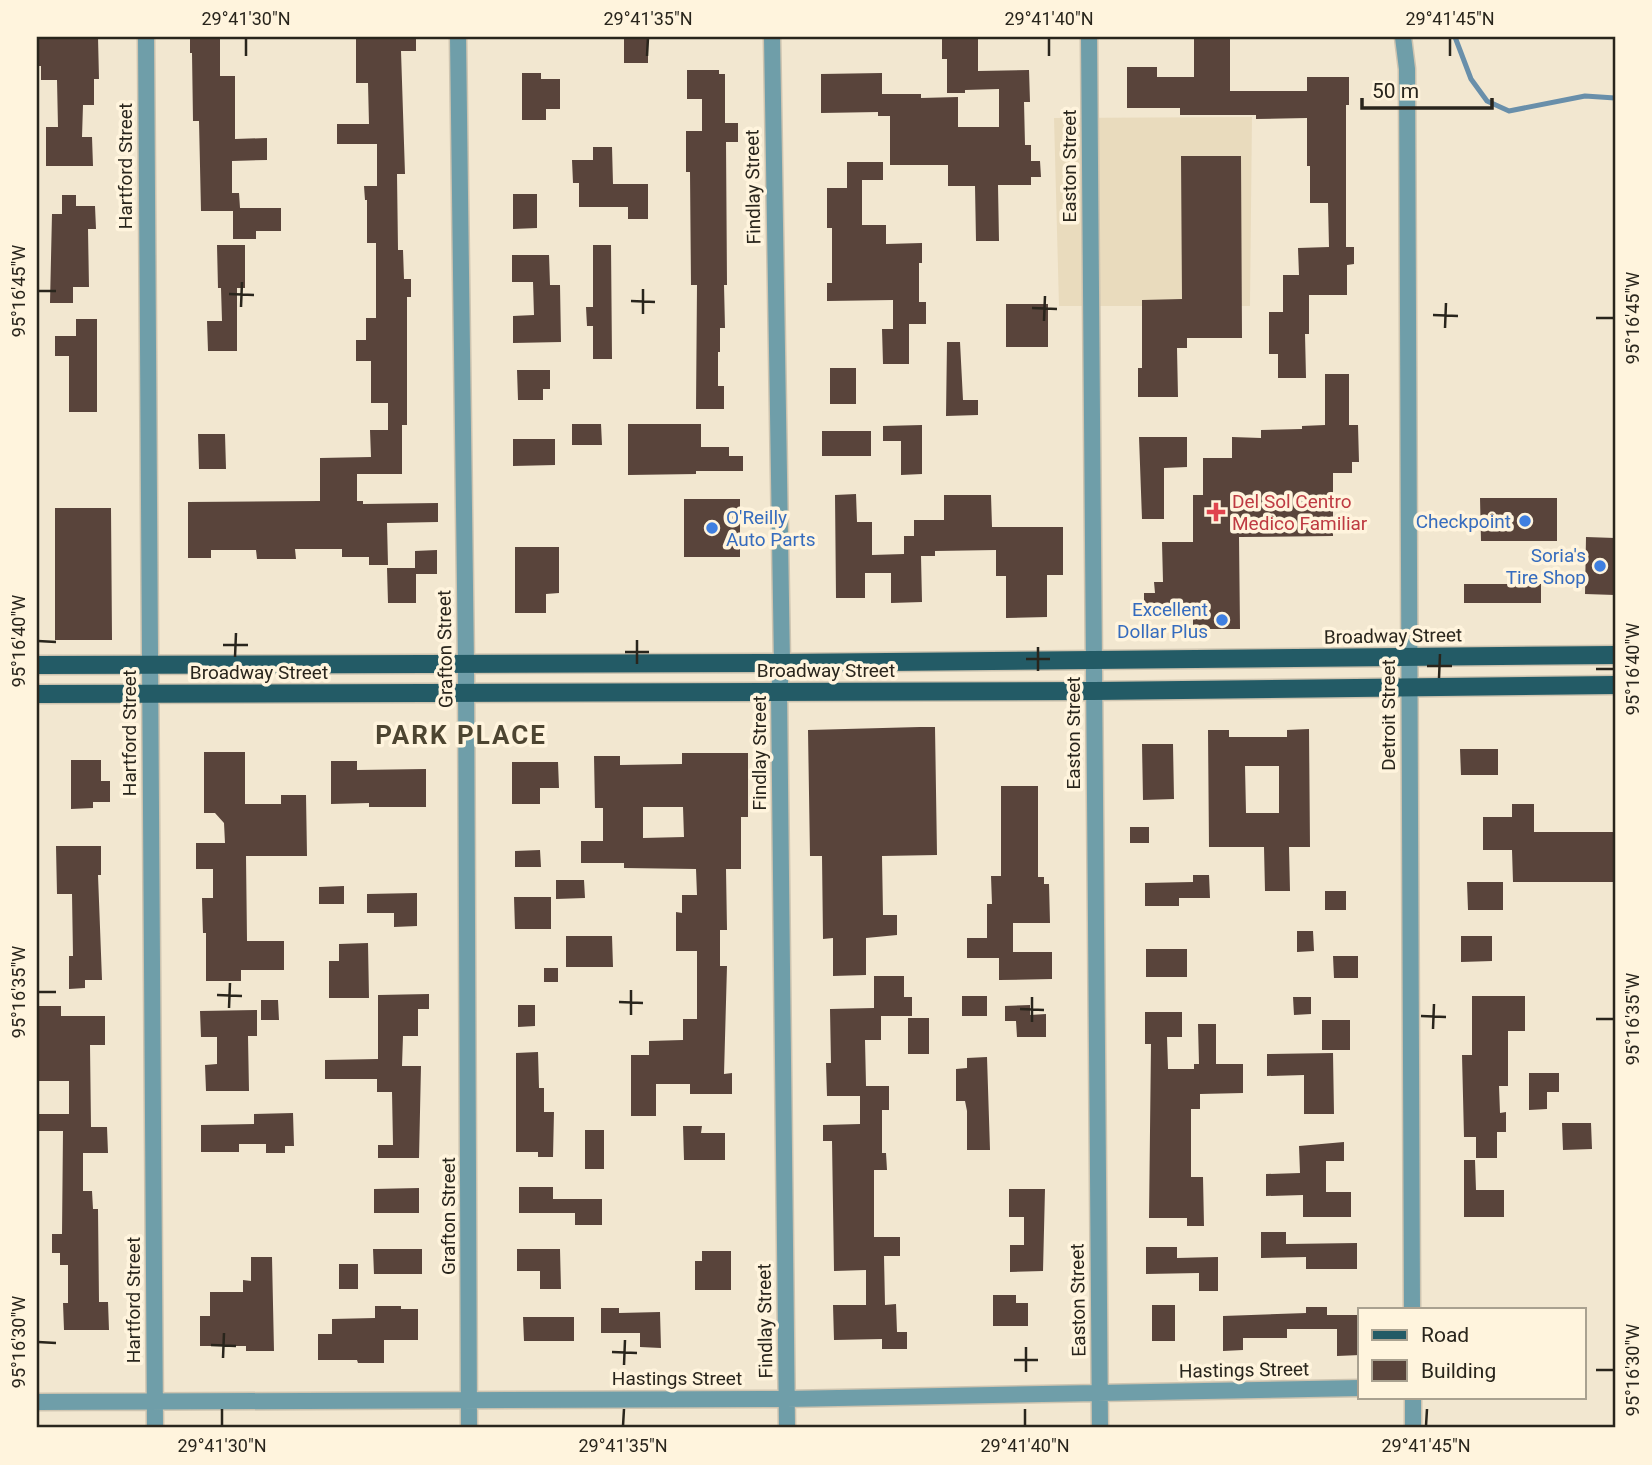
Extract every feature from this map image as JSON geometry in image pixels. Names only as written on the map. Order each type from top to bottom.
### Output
[{"type":"main road","name":"Broadway Street","points":[[37,665],[782,663],[1615,655]]},
{"type":"main road","name":"Broadway Street","points":[[37,694],[1094,691],[1615,685]]},
{"type":"street","name":"Hartford Street","points":[[146,37],[155,1428]]},
{"type":"street","name":"Grafton Street","points":[[458,37],[466,665],[470,1428]]},
{"type":"street","name":"Findlay Street","points":[[772,37],[782,663],[779,691],[787,1428]]},
{"type":"street","name":"Easton Street","points":[[1089,37],[1100,1428]]},
{"type":"street","name":"Detroit Street","points":[[1403,37],[1407,69],[1412,1308]]},
{"type":"street","name":"Hastings Street","points":[[37,1402],[787,1399],[1358,1388]]},
{"type":"street","points":[[1413,1398],[1413,1428]]},
{"type":"shaded area","points":[[1252,117],[1250,306],[1059,306],[1054,118]]},
{"type":"building","points":[[37,37],[98,37],[99,79],[94,79],[94,105],[83,105],[82,137],[92,137],[93,166],[46,166],[46,127],[58,127],[57,80],[41,80],[41,66],[37,66]]},
{"type":"building","points":[[190,37],[220,37],[220,76],[235,76],[235,139],[267,138],[267,160],[232,161],[232,193],[239,193],[240,208],[281,208],[281,231],[256,231],[256,239],[233,239],[233,211],[201,211],[199,121],[193,121]]},
{"type":"building","points":[[356,37],[416,37],[416,51],[401,51],[405,174],[397,174],[398,250],[403,250],[404,279],[411,279],[411,297],[407,297],[407,425],[402,425],[402,474],[357,474],[357,501],[363,501],[363,504],[438,503],[438,522],[387,523],[388,565],[369,565],[369,557],[342,557],[342,549],[295,549],[296,559],[257,559],[256,550],[211,550],[211,558],[188,558],[188,502],[320,501],[320,458],[371,457],[370,430],[388,430],[388,403],[371,403],[371,361],[356,361],[356,340],[366,340],[366,318],[376,318],[376,243],[367,243],[367,200],[364,186],[377,186],[377,144],[337,144],[337,124],[369,124],[368,83],[356,83]]},
{"type":"building","points":[[624,37],[648,37],[648,63],[624,63]]},
{"type":"building","points":[[942,37],[978,37],[978,71],[1029,70],[1030,102],[1024,102],[1025,145],[1031,145],[1031,161],[1040,161],[1041,177],[1031,177],[1031,185],[998,185],[999,241],[976,241],[975,186],[948,186],[948,165],[890,165],[890,116],[878,116],[878,112],[821,113],[821,74],[882,73],[882,94],[921,94],[921,98],[958,97],[958,127],[999,127],[999,89],[947,93],[947,59],[942,59]]},
{"type":"building","points":[[1194,37],[1230,37],[1230,91],[1307,91],[1307,77],[1349,77],[1349,105],[1346,105],[1346,247],[1354,247],[1354,264],[1347,265],[1347,295],[1309,295],[1309,334],[1305,334],[1306,378],[1278,378],[1278,354],[1269,354],[1269,312],[1283,312],[1283,275],[1299,275],[1298,248],[1329,247],[1328,203],[1310,203],[1307,118],[1256,119],[1256,115],[1180,115],[1180,108],[1127,108],[1127,67],[1157,67],[1157,77],[1194,77]]},
{"type":"building","points":[[687,70],[719,70],[719,74],[725,74],[725,123],[738,123],[738,142],[726,142],[727,285],[724,285],[725,328],[720,328],[718,352],[718,386],[724,386],[724,409],[696,409],[697,285],[691,285],[690,172],[686,172],[686,131],[702,131],[702,99],[687,99]]},
{"type":"building","points":[[522,73],[541,73],[541,79],[560,79],[560,109],[546,109],[546,120],[522,120]]},
{"type":"building","points":[[593,147],[612,147],[613,184],[648,184],[648,219],[628,219],[628,207],[579,207],[579,183],[573,183],[572,160],[593,160]]},
{"type":"building","points":[[1181,156],[1241,156],[1242,338],[1187,338],[1187,348],[1177,348],[1178,397],[1138,397],[1138,368],[1142,368],[1142,300],[1182,299]]},
{"type":"building","points":[[847,162],[883,162],[883,180],[862,180],[862,225],[886,225],[886,244],[922,243],[919,302],[926,302],[926,324],[909,324],[909,364],[883,364],[882,329],[893,329],[893,300],[827,301],[827,283],[832,283],[832,228],[827,228],[827,188],[847,188]]},
{"type":"building","points":[[513,194],[537,194],[537,228],[513,229]]},
{"type":"building","points":[[62,195],[76,195],[76,206],[95,206],[96,229],[88,229],[89,287],[73,287],[73,303],[50,303],[52,214],[62,214]]},
{"type":"building","points":[[217,245],[245,245],[245,288],[237,288],[237,351],[208,351],[207,321],[222,321]]},
{"type":"building","points":[[593,245],[611,245],[612,359],[593,359],[593,326],[587,326],[586,307],[593,307]]},
{"type":"building","points":[[512,255],[549,255],[550,285],[560,285],[561,342],[513,343],[513,316],[534,315],[533,282],[512,282]]},
{"type":"building","points":[[1006,304],[1048,304],[1048,347],[1006,347]]},
{"type":"building","points":[[76,319],[97,319],[97,412],[69,412],[69,356],[55,356],[55,336],[76,336]]},
{"type":"building","points":[[947,342],[960,342],[963,400],[978,400],[978,415],[946,416]]},
{"type":"building","points":[[830,368],[856,368],[856,404],[830,404]]},
{"type":"building","points":[[517,370],[550,370],[550,389],[543,389],[543,400],[518,400]]},
{"type":"building","points":[[1325,374],[1349,374],[1349,425],[1358,425],[1359,462],[1352,462],[1352,473],[1333,473],[1333,536],[1239,537],[1240,629],[1193,629],[1193,613],[1144,613],[1144,593],[1155,593],[1154,582],[1163,582],[1162,542],[1193,542],[1193,495],[1203,495],[1203,458],[1232,458],[1232,437],[1261,438],[1261,430],[1302,429],[1302,426],[1325,425]]},
{"type":"building","points":[[572,424],[601,424],[602,445],[572,445]]},
{"type":"building","points":[[628,424],[701,424],[701,447],[729,447],[729,456],[743,456],[743,471],[628,475]]},
{"type":"building","points":[[922,425],[922,474],[901,475],[901,441],[883,441],[883,426]]},
{"type":"building","points":[[822,431],[871,431],[871,456],[822,456]]},
{"type":"building","points":[[198,434],[225,434],[226,469],[199,469]]},
{"type":"building","points":[[1139,437],[1187,437],[1187,467],[1164,468],[1164,519],[1142,519]]},
{"type":"building","points":[[513,439],[555,439],[555,465],[513,466]]},
{"type":"building","points":[[856,494],[857,522],[872,522],[872,555],[904,554],[904,536],[914,536],[914,520],[944,520],[944,495],[991,495],[992,527],[1063,527],[1063,575],[1047,575],[1047,617],[1006,618],[1006,576],[996,576],[996,550],[935,551],[935,556],[921,556],[922,602],[891,603],[891,573],[865,573],[865,598],[836,598],[835,495]]},
{"type":"building","points":[[1480,498],[1557,498],[1557,541],[1481,541]]},
{"type":"building","name":"O'Reilly Auto Parts","points":[[684,499],[740,499],[740,557],[684,557]]},
{"type":"building","points":[[55,508],[111,508],[112,640],[55,640]]},
{"type":"building","name":"Soria's Tire Shop","points":[[1586,537],[1615,538],[1615,595],[1585,594]]},
{"type":"building","points":[[515,547],[559,547],[559,593],[546,594],[546,613],[515,613]]},
{"type":"building","points":[[437,550],[437,574],[416,574],[416,603],[388,603],[387,568],[415,568],[415,551]]},
{"type":"building","points":[[1464,584],[1541,584],[1541,603],[1464,603]]},
{"type":"building","points":[[935,727],[937,855],[882,856],[883,915],[897,915],[897,935],[866,938],[866,975],[833,976],[833,938],[823,939],[822,856],[810,856],[808,730]]},
{"type":"building","points":[[1309,729],[1310,847],[1289,847],[1290,891],[1265,891],[1264,847],[1209,847],[1208,730],[1229,730],[1229,737],[1287,737],[1287,730]],"holes":[[[1245,766],[1279,766],[1279,813],[1246,813]]]},
{"type":"building","points":[[1142,744],[1173,744],[1174,799],[1143,800]]},
{"type":"building","points":[[1460,749],[1498,749],[1498,775],[1461,775]]},
{"type":"building","points":[[204,752],[245,752],[245,804],[281,804],[281,795],[306,795],[307,856],[246,856],[247,941],[284,941],[284,970],[241,970],[241,981],[206,981],[206,933],[203,933],[202,898],[213,898],[213,869],[196,869],[196,843],[225,843],[224,823],[215,813],[204,813]]},
{"type":"building","points":[[682,753],[748,753],[748,817],[741,817],[741,869],[726,869],[727,930],[720,930],[720,966],[727,966],[724,1074],[732,1073],[732,1094],[690,1094],[690,1084],[656,1084],[656,1116],[631,1116],[631,1055],[649,1055],[649,1041],[683,1040],[683,1019],[697,1019],[697,951],[676,951],[676,912],[682,913],[682,895],[697,895],[696,869],[624,868],[624,863],[581,863],[581,841],[603,841],[603,808],[595,808],[594,756],[620,756],[620,765],[682,764]],"holes":[[[643,807],[683,807],[684,837],[643,838]]]},
{"type":"building","points":[[71,760],[101,760],[101,781],[110,781],[110,802],[93,802],[93,808],[71,809]]},
{"type":"building","points":[[331,761],[357,761],[357,770],[426,769],[426,807],[369,807],[369,803],[331,804]]},
{"type":"building","points":[[512,762],[558,762],[559,788],[540,788],[540,804],[512,804]]},
{"type":"building","points":[[1001,786],[1038,786],[1038,877],[1044,877],[1044,884],[1049,884],[1050,923],[1013,923],[1013,952],[1052,952],[1052,979],[999,980],[999,958],[967,958],[967,938],[987,938],[987,904],[992,904],[991,876],[1001,876]]},
{"type":"building","points":[[1512,804],[1534,804],[1534,832],[1615,832],[1615,882],[1513,882],[1512,850],[1483,850],[1483,817],[1512,817]]},
{"type":"building","points":[[1130,827],[1149,827],[1149,843],[1130,843]]},
{"type":"building","points":[[56,846],[101,846],[101,875],[98,875],[102,980],[85,980],[85,988],[69,989],[69,956],[73,956],[72,894],[57,894]]},
{"type":"building","points":[[540,850],[541,867],[515,867],[515,851]]},
{"type":"building","points":[[1193,875],[1209,875],[1210,898],[1179,898],[1179,906],[1145,906],[1145,883],[1193,882]]},
{"type":"building","points":[[556,880],[584,880],[585,898],[556,899]]},
{"type":"building","points":[[1467,882],[1503,882],[1503,910],[1468,910]]},
{"type":"building","points":[[344,886],[344,904],[319,904],[319,887]]},
{"type":"building","points":[[1325,891],[1346,891],[1346,910],[1325,910]]},
{"type":"building","points":[[417,893],[417,926],[394,927],[394,913],[367,913],[367,894]]},
{"type":"building","points":[[514,897],[551,897],[551,929],[515,929]]},
{"type":"building","points":[[1297,931],[1313,931],[1314,951],[1297,952]]},
{"type":"building","points":[[566,936],[612,936],[613,967],[566,967]]},
{"type":"building","points":[[1461,936],[1492,936],[1492,961],[1461,962]]},
{"type":"building","points":[[368,943],[369,998],[329,998],[329,961],[339,961],[339,944]]},
{"type":"building","points":[[1146,949],[1187,949],[1187,977],[1146,977]]},
{"type":"building","points":[[1333,956],[1358,956],[1358,978],[1334,978]]},
{"type":"building","points":[[544,968],[558,968],[558,982],[544,982]]},
{"type":"building","points":[[874,976],[904,976],[904,997],[912,997],[912,1016],[881,1016],[881,1040],[865,1040],[866,1086],[889,1086],[889,1110],[882,1110],[882,1153],[886,1153],[887,1170],[874,1170],[874,1237],[900,1237],[900,1256],[884,1256],[885,1305],[896,1304],[897,1332],[907,1332],[907,1349],[882,1349],[882,1339],[834,1340],[833,1305],[866,1305],[866,1270],[834,1271],[832,1141],[823,1141],[823,1125],[860,1124],[860,1096],[827,1096],[826,1063],[831,1063],[830,1009],[874,1008]]},
{"type":"building","points":[[429,994],[429,1009],[418,1009],[418,1036],[403,1036],[402,1066],[421,1066],[419,1158],[378,1158],[378,1145],[393,1145],[392,1092],[377,1092],[377,1079],[325,1079],[325,1060],[378,1059],[378,995]]},
{"type":"building","points":[[962,996],[987,996],[987,1016],[962,1016]]},
{"type":"building","points":[[1472,996],[1525,996],[1525,1031],[1508,1031],[1508,1086],[1499,1086],[1500,1113],[1506,1112],[1506,1132],[1497,1132],[1497,1158],[1476,1158],[1476,1137],[1464,1137],[1462,1055],[1472,1055]]},
{"type":"building","points":[[1293,997],[1311,997],[1311,1014],[1294,1015]]},
{"type":"building","points":[[261,1000],[278,1000],[279,1020],[261,1020]]},
{"type":"building","points":[[518,1005],[535,1005],[535,1026],[518,1027]]},
{"type":"building","points":[[1030,1005],[1030,1015],[1046,1014],[1046,1037],[1017,1037],[1016,1021],[1005,1021],[1005,1006]]},
{"type":"building","points":[[39,1006],[61,1006],[61,1016],[105,1016],[105,1045],[90,1045],[91,1127],[107,1127],[108,1153],[83,1153],[83,1191],[92,1191],[93,1209],[98,1209],[99,1302],[108,1302],[109,1330],[64,1330],[63,1303],[68,1303],[68,1265],[60,1265],[60,1253],[52,1253],[52,1234],[62,1234],[63,1131],[37,1131],[37,1114],[69,1114],[69,1081],[39,1081]]},
{"type":"building","points":[[257,1010],[257,1036],[248,1036],[249,1091],[206,1091],[205,1065],[217,1064],[217,1037],[201,1037],[200,1011]]},
{"type":"building","points":[[1145,1012],[1182,1012],[1182,1037],[1167,1037],[1168,1069],[1194,1069],[1194,1064],[1199,1064],[1198,1024],[1216,1024],[1216,1064],[1243,1064],[1243,1093],[1200,1094],[1200,1109],[1191,1109],[1191,1177],[1203,1177],[1204,1226],[1187,1226],[1187,1218],[1149,1218],[1151,1044],[1145,1044]]},
{"type":"building","points":[[908,1018],[929,1018],[929,1054],[908,1054]]},
{"type":"building","points":[[1322,1020],[1350,1020],[1350,1050],[1322,1050]]},
{"type":"building","points":[[538,1052],[539,1088],[544,1088],[544,1112],[554,1112],[553,1157],[538,1157],[538,1152],[516,1152],[516,1053]]},
{"type":"building","points":[[1333,1053],[1334,1114],[1304,1114],[1304,1075],[1267,1076],[1267,1054]]},
{"type":"building","points":[[987,1057],[990,1150],[967,1150],[967,1111],[965,1101],[956,1101],[956,1069],[967,1068],[967,1058]]},
{"type":"building","points":[[1529,1073],[1559,1073],[1559,1092],[1547,1092],[1547,1109],[1529,1110]]},
{"type":"building","points":[[293,1113],[294,1146],[285,1146],[285,1153],[266,1153],[266,1144],[239,1144],[239,1152],[201,1152],[201,1125],[254,1124],[254,1114]]},
{"type":"building","points":[[1562,1123],[1591,1123],[1592,1149],[1563,1150]]},
{"type":"building","points":[[683,1126],[702,1126],[701,1133],[725,1133],[725,1160],[684,1160]]},
{"type":"building","points":[[585,1130],[604,1130],[604,1169],[585,1169]]},
{"type":"building","points":[[1344,1142],[1344,1161],[1326,1161],[1326,1192],[1351,1192],[1351,1217],[1303,1217],[1303,1195],[1266,1196],[1266,1174],[1300,1173],[1299,1146]]},
{"type":"building","points":[[1464,1160],[1475,1160],[1476,1190],[1504,1190],[1504,1217],[1464,1217]]},
{"type":"building","points":[[519,1187],[553,1187],[553,1199],[602,1199],[602,1225],[575,1225],[575,1213],[519,1213]]},
{"type":"building","points":[[419,1188],[419,1213],[374,1213],[374,1189]]},
{"type":"building","points":[[1009,1189],[1045,1189],[1043,1271],[1010,1272],[1010,1245],[1024,1245],[1024,1217],[1009,1217]]},
{"type":"building","points":[[1261,1232],[1286,1232],[1286,1244],[1357,1243],[1357,1269],[1306,1269],[1306,1257],[1261,1258]]},
{"type":"building","points":[[1146,1247],[1177,1247],[1177,1258],[1218,1257],[1218,1291],[1199,1291],[1199,1273],[1146,1274]]},
{"type":"building","points":[[373,1249],[422,1249],[422,1274],[374,1274]]},
{"type":"building","points":[[517,1249],[560,1249],[561,1289],[540,1289],[540,1271],[517,1271]]},
{"type":"building","points":[[702,1251],[731,1251],[731,1290],[695,1290],[695,1261],[702,1261]]},
{"type":"building","points":[[251,1257],[272,1257],[274,1351],[246,1351],[246,1346],[200,1346],[200,1316],[210,1316],[210,1292],[243,1292],[243,1280],[251,1281]]},
{"type":"building","points":[[339,1264],[358,1264],[358,1289],[339,1289]]},
{"type":"building","points":[[993,1295],[1016,1295],[1016,1303],[1028,1303],[1028,1326],[993,1326]]},
{"type":"building","points":[[1152,1305],[1175,1305],[1175,1341],[1152,1341]]},
{"type":"building","points":[[375,1306],[418,1309],[418,1340],[384,1340],[384,1363],[318,1360],[318,1334],[332,1334],[332,1319],[375,1318]]},
{"type":"building","points":[[1306,1307],[1327,1307],[1327,1315],[1358,1315],[1358,1355],[1337,1356],[1337,1329],[1287,1329],[1287,1338],[1243,1338],[1243,1350],[1223,1351],[1223,1316],[1306,1313]]},
{"type":"building","points":[[601,1308],[619,1308],[619,1313],[660,1312],[661,1348],[640,1347],[640,1333],[601,1333]]},
{"type":"building","points":[[523,1317],[574,1317],[574,1341],[524,1341]]},
{"type":"waterway","points":[[1455,37],[1471,79],[1487,101],[1509,111],[1585,96],[1615,98]]},
{"type":"place","name":"Del Sol Centro Medico Familiar","points":[[1216,512]]},
{"type":"place","name":"Checkpoint","points":[[1525,521]]},
{"type":"place","name":"O'Reilly Auto Parts","points":[[712,528]]},
{"type":"place","name":"Soria's Tire Shop","points":[[1600,566]]},
{"type":"place","name":"Excellent Dollar Plus","points":[[1222,620]]},
{"type":"district","name":"PARK PLACE","points":[[461,735]]}]
